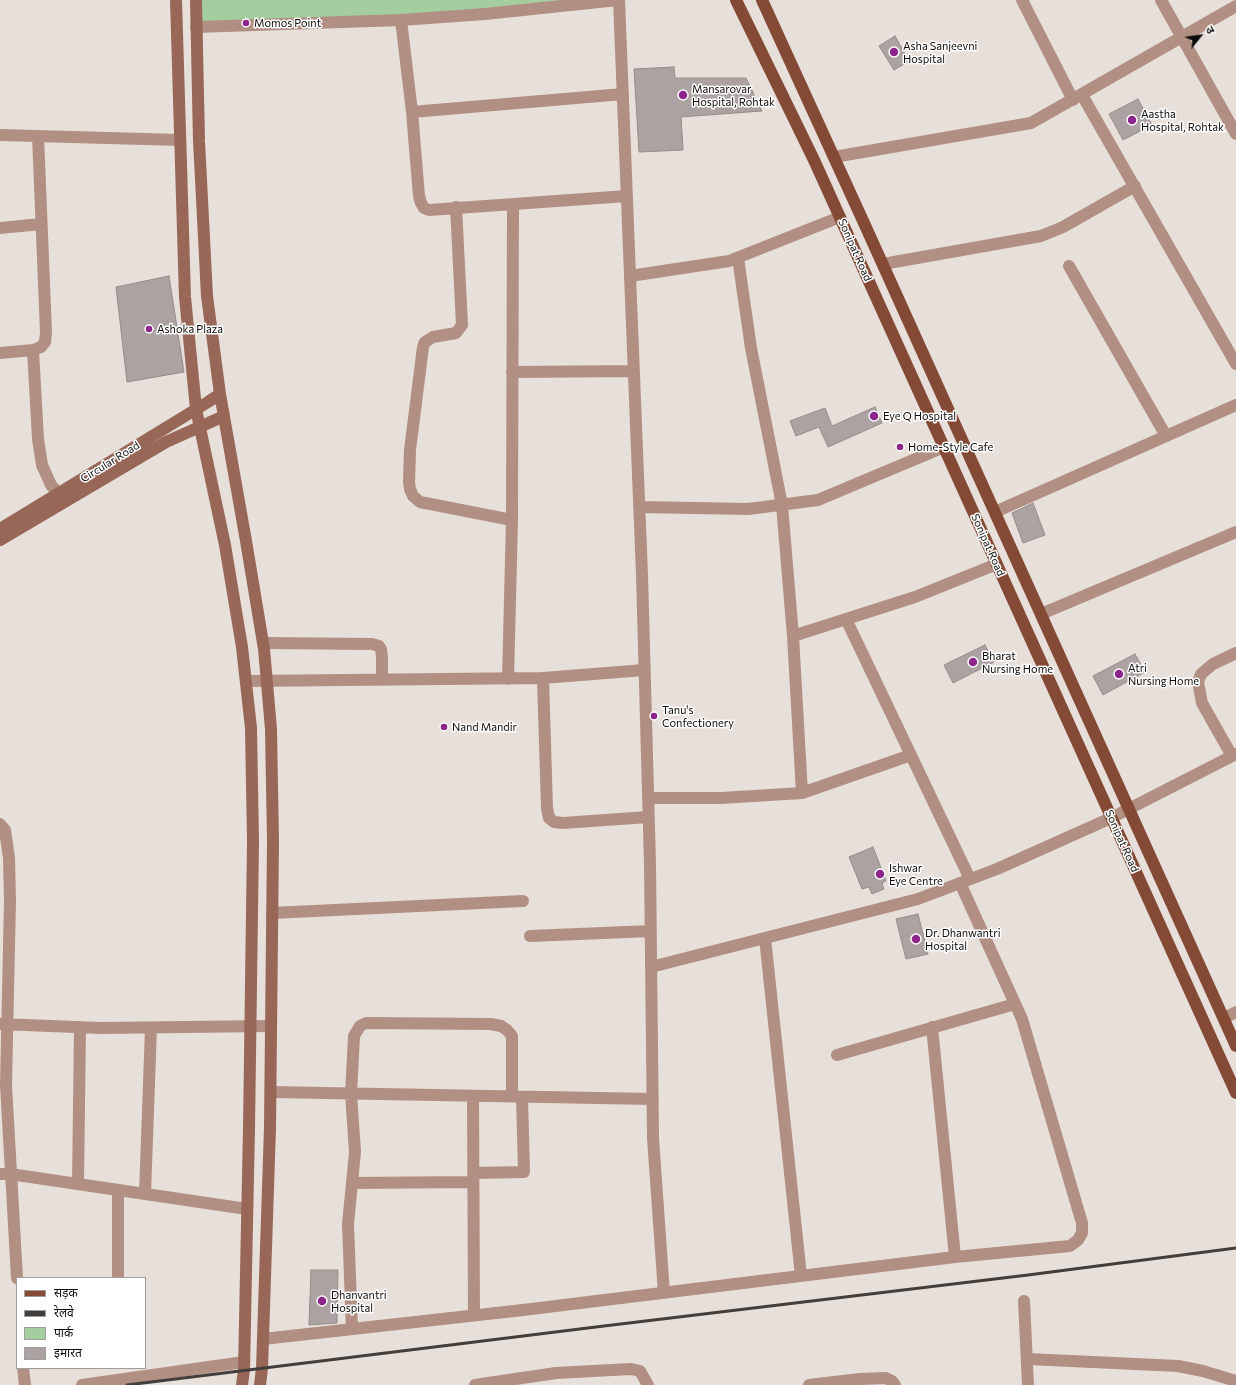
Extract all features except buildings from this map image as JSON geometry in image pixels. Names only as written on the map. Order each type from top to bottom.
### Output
[{"type":"main road","points":[[176,0],[185,296],[196,409],[225,545],[242,647],[251,728],[253,841],[251,1026],[244,1362],[242,1385]]},
{"type":"main road","points":[[196,0],[199,141],[207,296],[220,394],[263,643],[271,729],[271,1092],[263,1339],[260,1385]]},
{"type":"main road","name":"Sonipat Road","points":[[736,0],[814,160],[1236,1093]]},
{"type":"main road","name":"Sonipat Road","points":[[762,0],[883,264],[1236,1046]]},
{"type":"main road","name":"Circular Road","points":[[0,529],[220,394]]},
{"type":"main road","name":"Circular Road","points":[[0,540],[166,442],[224,416]]},
{"type":"main road","points":[[252,784],[272,784]]},
{"type":"street","points":[[196,27],[401,20],[485,14],[619,0],[639,507],[648,798],[653,1138],[664,1293]]},
{"type":"street","points":[[1022,0],[1078,97],[1135,186],[1236,364]]},
{"type":"street","points":[[1161,0],[1236,134]]},
{"type":"street","points":[[834,157],[1031,123],[1236,6]]},
{"type":"street","points":[[401,20],[412,112],[419,196],[424,208],[429,210],[627,196]]},
{"type":"street","points":[[412,112],[623,94]]},
{"type":"street","points":[[0,135],[180,140]]},
{"type":"street","points":[[0,353],[32,350],[41,347],[45,342],[46,332],[38,136]]},
{"type":"street","points":[[883,264],[1042,236],[1063,227],[1135,186]]},
{"type":"street","points":[[508,679],[512,520],[513,204]]},
{"type":"street","points":[[456,207],[462,325],[456,333],[433,337],[425,342],[423,347],[410,450],[410,489],[412,496],[420,502],[512,520]]},
{"type":"street","points":[[630,276],[729,261],[840,217]]},
{"type":"street","points":[[0,228],[41,224]]},
{"type":"street","points":[[738,258],[751,348],[782,505],[793,636],[802,793]]},
{"type":"street","points":[[1069,266],[1166,436]]},
{"type":"street","points":[[32,350],[38,439],[42,465],[51,485],[59,494]]},
{"type":"street","points":[[512,372],[634,371]]},
{"type":"street","points":[[995,512],[1236,405]]},
{"type":"street","points":[[639,507],[748,509],[818,500],[944,447]]},
{"type":"street","points":[[1041,614],[1236,532]]},
{"type":"street","points":[[793,636],[915,597],[996,564]]},
{"type":"street","points":[[263,1339],[474,1316],[954,1257],[1070,1246],[1078,1240],[1082,1233],[1080,1215],[1022,1020],[911,755],[846,619]]},
{"type":"street","points":[[263,643],[372,644],[379,646],[382,657],[382,680]]},
{"type":"street","points":[[651,966],[918,899],[997,868],[1111,818],[1234,755],[1202,703],[1198,682],[1201,674],[1213,664],[1236,653]]},
{"type":"street","points":[[246,681],[508,679],[543,678],[644,670]]},
{"type":"street","points":[[543,678],[547,808],[549,818],[554,822],[563,823],[648,817]]},
{"type":"street","points":[[648,798],[721,798],[802,793],[911,755]]},
{"type":"street","points":[[0,824],[5,830],[9,858],[10,900],[4,1024],[6,1085],[5,1174],[17,1277]]},
{"type":"street","points":[[272,913],[523,901]]},
{"type":"street","points":[[530,936],[651,931]]},
{"type":"street","points":[[765,938],[800,1276]]},
{"type":"street","points":[[837,1055],[1015,1004]]},
{"type":"street","points":[[1224,1018],[1236,1012]]},
{"type":"street","points":[[352,1183],[473,1178],[524,1172],[512,1036],[507,1030],[501,1026],[491,1024],[366,1023],[360,1026],[354,1036],[351,1094],[355,1152],[348,1224],[352,1329]]},
{"type":"street","points":[[4,1024],[151,1028],[271,1026]]},
{"type":"street","points":[[78,1184],[80,1027]]},
{"type":"street","points":[[932,1027],[954,1257]]},
{"type":"street","points":[[145,1194],[151,1028]]},
{"type":"street","points":[[271,1092],[653,1099]]},
{"type":"street","points":[[473,1096],[474,1316]]},
{"type":"street","points":[[5,1174],[247,1209]]},
{"type":"street","points":[[118,1190],[118,1277]]},
{"type":"street","points":[[1024,1301],[1028,1359],[1028,1385]]},
{"type":"street","points":[[1028,1359],[1178,1366],[1236,1381]]},
{"type":"street","points":[[82,1385],[117,1374],[244,1362]]},
{"type":"street","points":[[24,1369],[25,1385]]},
{"type":"street","points":[[475,1385],[556,1373],[631,1369],[640,1371],[648,1385]]},
{"type":"street","points":[[809,1385],[860,1379],[886,1378],[892,1381],[895,1385]]},
{"type":"green space","points":[[197,0],[620,0],[401,17],[197,25]]},
{"type":"railway","points":[[127,1385],[1028,1275],[1236,1248]]},
{"type":"place","name":"Momos Point","points":[[246,23]]},
{"type":"place","name":"Asha Sanjeevni Hospital","points":[[894,52]]},
{"type":"place","name":"Mansarovar Hospital, Rohtak","points":[[683,95]]},
{"type":"place","name":"Aastha Hospital, Rohtak","points":[[1132,120]]},
{"type":"place","name":"Ashoka Plaza","points":[[149,329]]},
{"type":"place","name":"Eye Q Hospital","points":[[874,416]]},
{"type":"place","name":"Home-Style Cafe","points":[[900,447]]},
{"type":"place","name":"Bharat Nursing Home","points":[[973,662]]},
{"type":"place","name":"Atri Nursing Home","points":[[1119,674]]},
{"type":"place","name":"Tanu's Confectionery","points":[[654,716]]},
{"type":"place","name":"Nand Mandir","points":[[444,727]]},
{"type":"place","name":"Ishwar Eye Centre","points":[[880,874]]},
{"type":"place","name":"Dr. Dhanwantri Hospital","points":[[916,939]]},
{"type":"place","name":"Dhanvantri Hospital","points":[[322,1301]]}]
